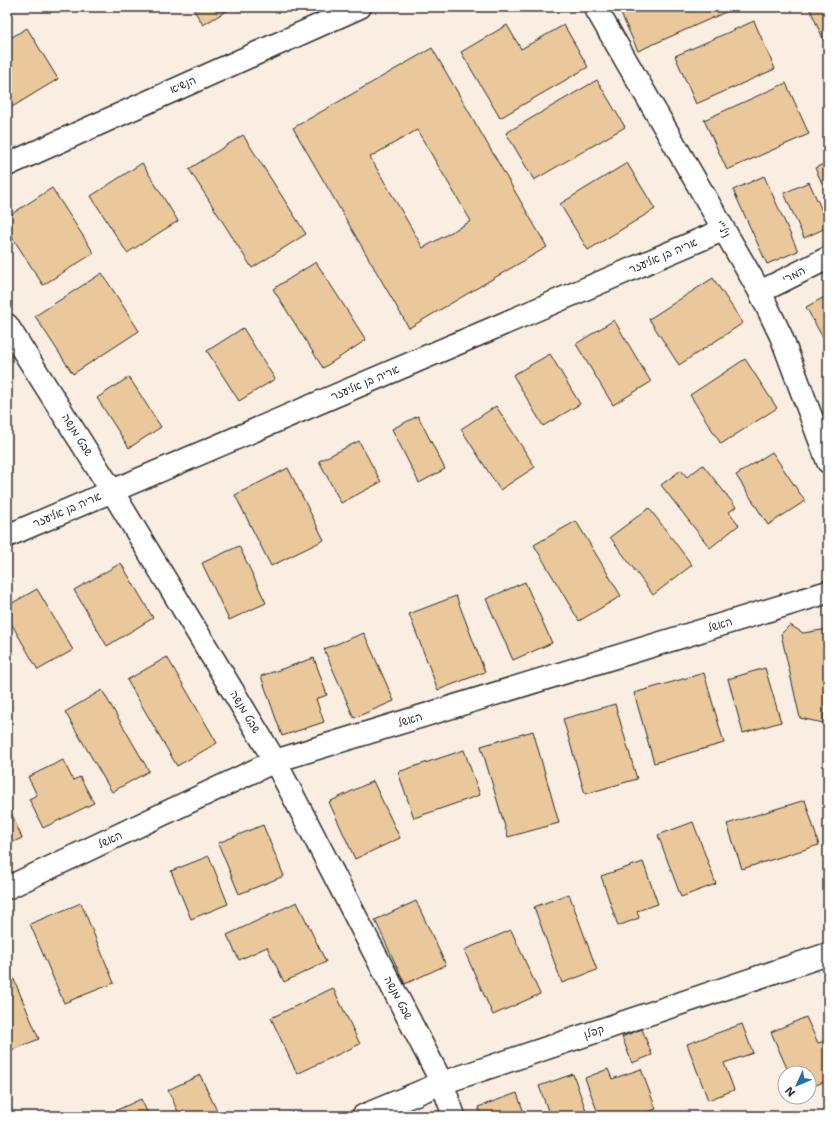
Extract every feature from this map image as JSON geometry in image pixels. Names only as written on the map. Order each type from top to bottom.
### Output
[{"type":"street","name":"הנשיא","points":[[7,165],[360,7]]},
{"type":"street","name":"ניל\"י","points":[[594,7],[760,292],[781,336],[828,462]]},
{"type":"street","name":"אריה בן אליעזר","points":[[7,536],[723,230]]},
{"type":"street","name":"המרי","points":[[760,292],[828,258]]},
{"type":"street","name":"שבט מנשה","points":[[7,325],[112,491],[275,761],[442,1082],[454,1116]]},
{"type":"street","name":"האשל","points":[[7,888],[275,761],[828,592]]},
{"type":"street","name":"קפלן","points":[[363,1116],[442,1082],[828,954]]},
{"type":"building","points":[[192,7],[233,7],[203,25]]},
{"type":"building","points":[[618,7],[737,7],[638,51]]},
{"type":"building","points":[[809,7],[828,7],[828,42],[825,43]]},
{"type":"building","points":[[754,21],[775,69],[696,104],[675,56]]},
{"type":"building","points":[[507,25],[521,49],[564,25],[588,67],[500,118],[461,52]]},
{"type":"building","points":[[27,28],[58,79],[7,110],[7,40]]},
{"type":"building","points":[[432,48],[547,247],[409,328],[293,128]],"holes":[[[417,130],[471,221],[423,248],[370,157]]]},
{"type":"building","points":[[597,80],[625,127],[534,180],[506,133]]},
{"type":"building","points":[[786,83],[809,134],[727,170],[704,120]]},
{"type":"building","points":[[243,135],[306,234],[252,268],[189,169]]},
{"type":"building","points":[[828,162],[828,196],[815,168]]},
{"type":"building","points":[[142,163],[178,221],[127,253],[91,196]]},
{"type":"building","points":[[627,163],[655,209],[588,250],[560,204]]},
{"type":"building","points":[[764,176],[798,251],[767,264],[733,190]]},
{"type":"building","points":[[809,182],[828,227],[804,238],[784,193]]},
{"type":"building","points":[[52,188],[94,253],[43,285],[7,229],[7,217]]},
{"type":"building","points":[[316,262],[366,340],[323,368],[273,289]]},
{"type":"building","points":[[102,273],[139,331],[73,374],[35,316]]},
{"type":"building","points":[[713,278],[743,323],[679,365],[649,319]]},
{"type":"building","points":[[828,295],[828,347],[806,307]]},
{"type":"building","points":[[614,320],[651,382],[613,405],[576,344]]},
{"type":"building","points":[[243,328],[275,379],[239,401],[207,351]]},
{"type":"building","points":[[550,354],[580,404],[543,426],[513,375]]},
{"type":"building","points":[[745,359],[777,408],[721,444],[690,395]]},
{"type":"building","points":[[129,377],[161,427],[129,448],[97,398]]},
{"type":"building","points":[[496,406],[535,467],[500,490],[461,429]]},
{"type":"building","points":[[418,416],[445,469],[419,483],[392,429]]},
{"type":"building","points":[[359,441],[381,482],[341,503],[319,461]]},
{"type":"building","points":[[772,452],[805,501],[768,525],[736,475]]},
{"type":"building","points":[[703,465],[736,507],[729,512],[739,525],[710,548],[661,485],[681,470],[687,477]]},
{"type":"building","points":[[288,468],[324,540],[271,566],[235,495]]},
{"type":"building","points":[[649,508],[692,565],[653,595],[610,537]]},
{"type":"building","points":[[576,521],[621,596],[579,621],[534,545]]},
{"type":"building","points":[[239,546],[266,603],[229,620],[202,563]]},
{"type":"building","points":[[121,563],[153,618],[107,646],[74,590]]},
{"type":"building","points":[[525,582],[552,643],[513,660],[486,599]]},
{"type":"building","points":[[37,589],[73,650],[38,670],[7,616],[7,606]]},
{"type":"building","points":[[456,596],[485,672],[438,690],[409,614]]},
{"type":"building","points":[[790,625],[803,633],[828,629],[828,708],[824,709],[823,723],[800,718],[781,634]]},
{"type":"building","points":[[364,633],[394,701],[354,718],[324,649]]},
{"type":"building","points":[[167,657],[217,743],[177,766],[127,680]]},
{"type":"building","points":[[314,658],[327,695],[316,699],[324,722],[282,736],[261,676]]},
{"type":"building","points":[[765,668],[781,722],[743,733],[728,679]]},
{"type":"building","points":[[704,673],[724,743],[654,763],[634,693]]},
{"type":"building","points":[[102,690],[149,771],[112,792],[65,712]]},
{"type":"building","points":[[615,704],[637,779],[585,794],[563,719]]},
{"type":"building","points":[[533,731],[559,823],[508,837],[481,746]]},
{"type":"building","points":[[464,750],[480,795],[414,818],[398,772]]},
{"type":"building","points":[[63,760],[73,780],[80,777],[94,803],[43,828],[29,799],[37,795],[28,777]]},
{"type":"building","points":[[373,781],[400,838],[355,859],[329,802]]},
{"type":"building","points":[[805,800],[819,845],[742,869],[727,824]]},
{"type":"building","points":[[7,803],[22,838],[7,845]]},
{"type":"building","points":[[693,822],[716,884],[681,897],[658,835]]},
{"type":"building","points":[[263,825],[284,876],[239,894],[218,843]]},
{"type":"building","points":[[209,856],[228,904],[191,919],[171,871]]},
{"type":"building","points":[[643,862],[658,904],[637,911],[639,918],[618,926],[601,876]]},
{"type":"building","points":[[569,894],[597,970],[562,983],[534,907]]},
{"type":"building","points":[[416,901],[446,965],[405,984],[375,920]]},
{"type":"building","points":[[297,902],[326,962],[284,982],[267,947],[239,960],[227,935]]},
{"type":"building","points":[[81,903],[114,983],[64,1003],[30,924]]},
{"type":"building","points":[[511,930],[540,994],[493,1015],[464,950]]},
{"type":"building","points":[[7,963],[39,1039],[7,1052]]},
{"type":"building","points":[[828,974],[828,990],[824,975]]},
{"type":"building","points":[[333,988],[360,1044],[297,1074],[271,1018]]},
{"type":"building","points":[[806,1017],[818,1043],[828,1040],[828,1080],[817,1085],[817,1065],[785,1065],[771,1032]]},
{"type":"building","points":[[742,1024],[753,1053],[724,1063],[734,1090],[708,1100],[687,1044]]},
{"type":"building","points":[[642,1029],[652,1055],[632,1063],[622,1037]]},
{"type":"building","points":[[608,1069],[612,1079],[641,1069],[656,1109],[637,1116],[599,1116],[585,1078]]},
{"type":"building","points":[[573,1074],[588,1116],[550,1116],[539,1086]]},
{"type":"building","points":[[200,1075],[217,1111],[206,1116],[180,1116],[168,1090]]},
{"type":"building","points":[[517,1093],[525,1116],[481,1116],[478,1107]]},
{"type":"building","points":[[141,1099],[149,1116],[104,1116]]}]
